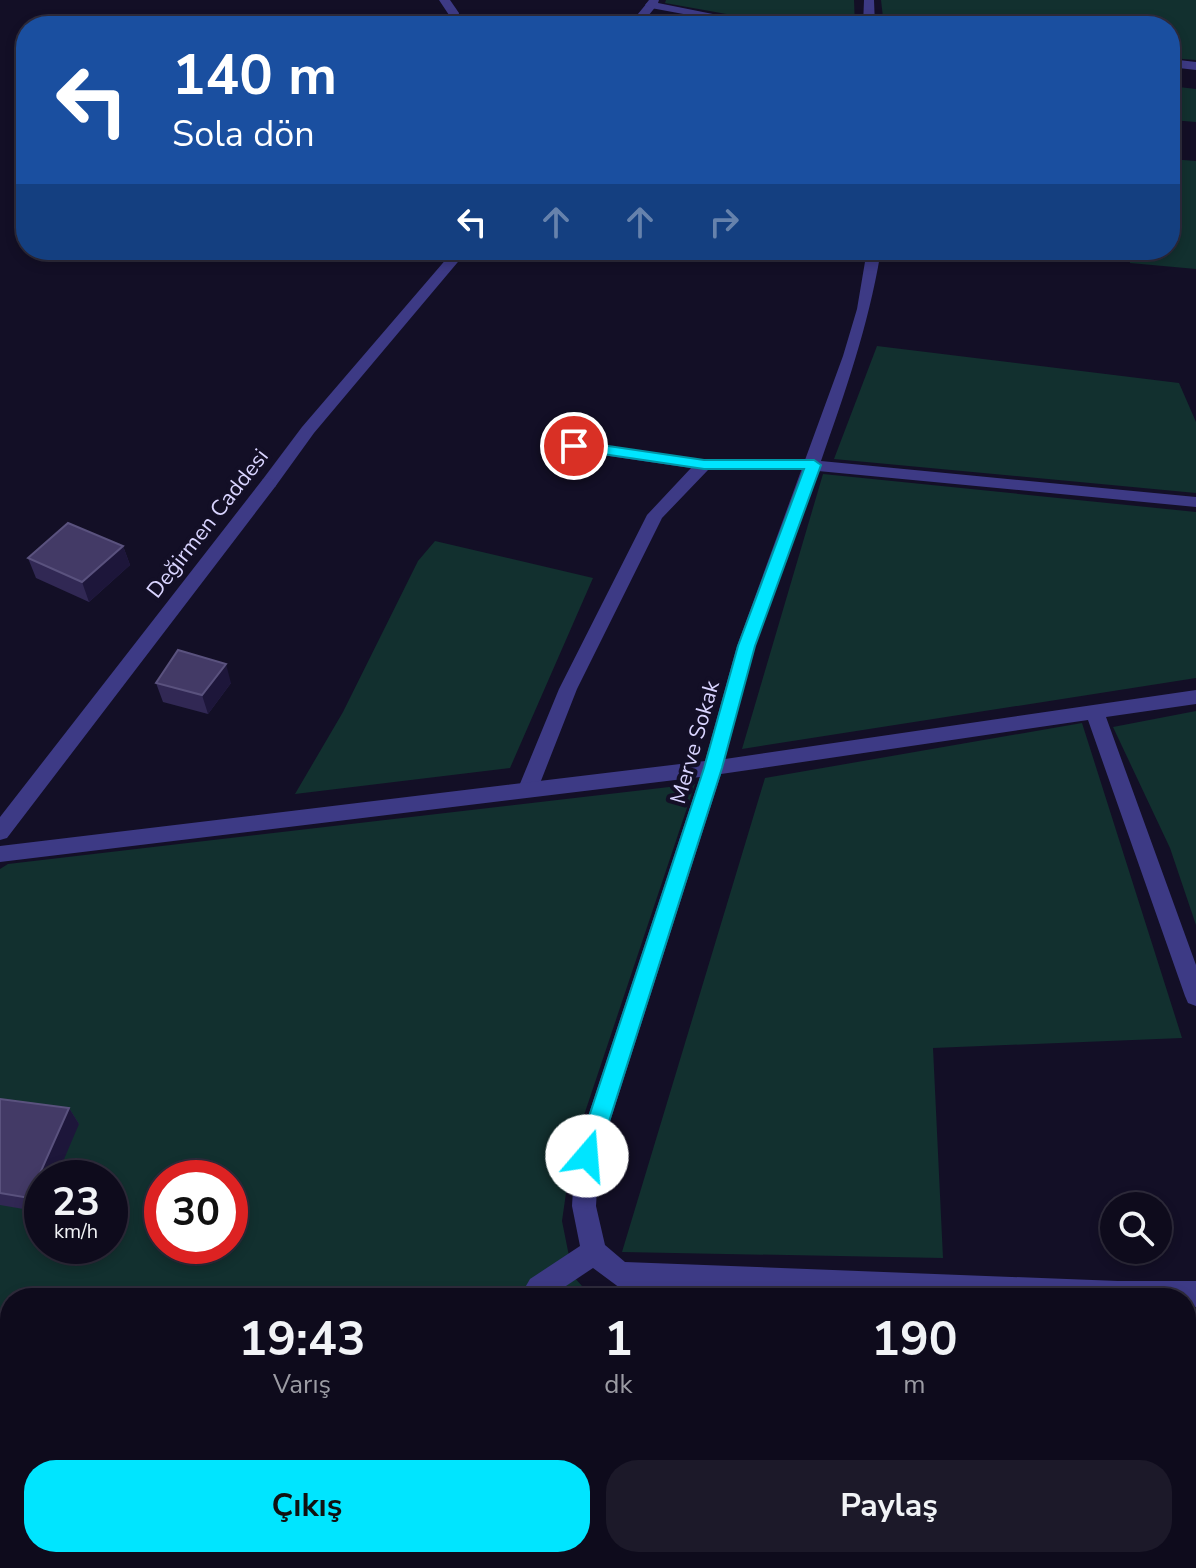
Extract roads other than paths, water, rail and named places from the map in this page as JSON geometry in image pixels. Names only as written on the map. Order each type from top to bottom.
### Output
[{"type":"street","points":[[652,2],[719,16]]},
{"type":"street","name":"Değirmen Caddesi","points":[[0,832],[308,430],[452,260]]},
{"type":"street","name":"Merve Sokak","points":[[594,1252],[584,1206],[587,1156],[713,768],[746,646],[851,356],[864,309],[872,260]]},
{"type":"street","points":[[574,446],[704,465],[814,465],[1196,502]]},
{"type":"street","points":[[527,791],[568,689],[655,515],[704,465]]},
{"type":"street","points":[[0,854],[713,768],[1196,697]]},
{"type":"street","points":[[1094,711],[1196,996]]},
{"type":"street","points":[[539,1288],[594,1252],[620,1275],[961,1288]]}]
